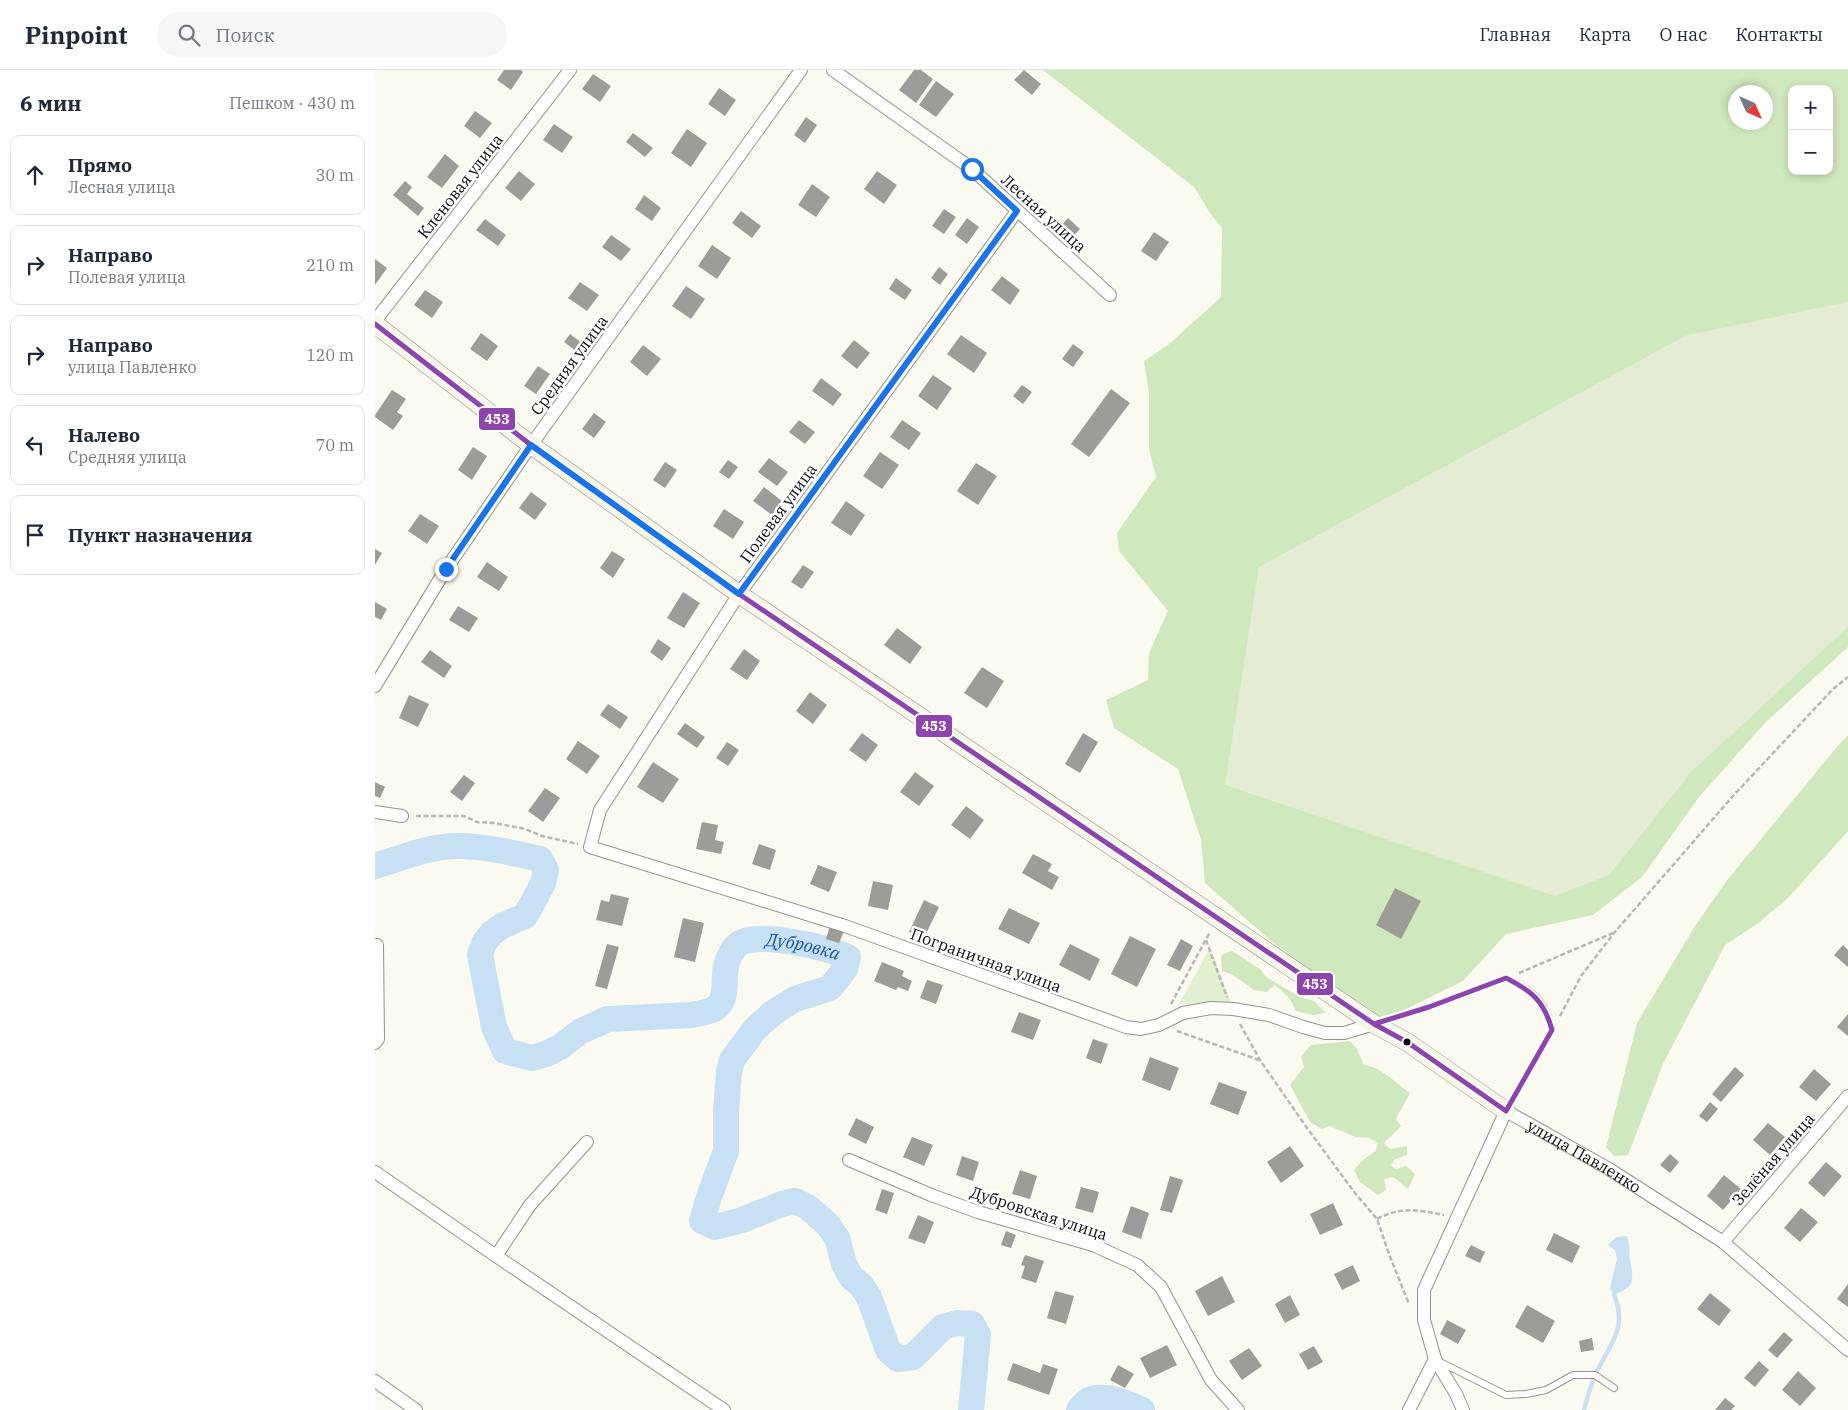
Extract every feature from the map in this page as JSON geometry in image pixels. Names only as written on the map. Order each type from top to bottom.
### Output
[{"type":"street","name":"Кленовая улица","points":[[375,322],[570,70]]},
{"type":"street","name":"Средняя улица","points":[[375,686],[446,569],[531,445],[801,70]]},
{"type":"street","name":"Лесная улица","points":[[833,70],[972,169],[1110,295]]},
{"type":"street","name":"Полевая улица","points":[[590,847],[600,810],[739,594],[1017,211]]},
{"type":"street","name":"улица Павленко","points":[[375,322],[531,445],[739,594],[1374,1024],[1407,1042],[1506,1111],[1609,1169],[1723,1242],[1848,1350]]},
{"type":"street","points":[[375,812],[401,816]]},
{"type":"street","name":"Пограничная улица","points":[[590,847],[845,926],[1125,1027],[1141,1029],[1159,1025],[1183,1012],[1211,1008],[1233,1009],[1269,1015],[1303,1028],[1325,1033],[1344,1033],[1374,1024]]},
{"type":"street","points":[[375,1043],[378,1039],[377,945]]},
{"type":"street","name":"Зелёная улица","points":[[1723,1242],[1848,1096]]},
{"type":"street","points":[[1463,1410],[1457,1394],[1435,1359],[1424,1320],[1424,1290],[1506,1111]]},
{"type":"street","points":[[496,1256],[529,1205],[587,1142]]},
{"type":"street","name":"Дубровская улица","points":[[849,1160],[931,1195],[978,1212],[1093,1245],[1137,1265],[1161,1287],[1211,1380],[1238,1410]]},
{"type":"street","points":[[375,1172],[725,1410]]},
{"type":"street","points":[[1409,1410],[1435,1359]]},
{"type":"street","points":[[375,1381],[417,1410]]},
{"type":"lane","points":[[1374,1024],[1429,1008],[1506,978],[1522,986],[1536,996],[1548,1013],[1552,1030],[1506,1111]]},
{"type":"lane","points":[[1435,1359],[1506,1395],[1546,1390],[1573,1375],[1595,1376],[1613,1388]]},
{"type":"path","points":[[1552,1030],[1581,976],[1614,932],[1733,796],[1833,689],[1848,677]]},
{"type":"path","points":[[401,816],[464,816],[477,822],[495,823],[525,829],[542,836],[590,847]]},
{"type":"path","points":[[1217,917],[1159,1025],[1260,1060]]},
{"type":"path","points":[[1506,978],[1614,932]]},
{"type":"path","points":[[1205,940],[1233,1009],[1260,1060],[1307,1128],[1355,1193],[1377,1219],[1411,1308],[1424,1320]]},
{"type":"path","points":[[1377,1219],[1388,1213],[1413,1209],[1458,1217]]},
{"type":"green space","points":[[1043,70],[1848,70],[1848,647],[1766,722],[1699,797],[1642,877],[1593,915],[1506,934],[1463,981],[1400,1012],[1375,1018],[1270,940],[1205,883],[1201,840],[1178,769],[1114,728],[1106,700],[1148,680],[1149,653],[1168,611],[1119,551],[1117,533],[1156,477],[1149,450],[1149,394],[1144,361],[1168,345],[1221,297],[1222,228],[1194,187]]},
{"type":"green space","points":[[1848,302],[1848,627],[1692,771],[1609,875],[1555,896],[1225,785],[1259,567],[1687,335]]},
{"type":"green space","points":[[1848,735],[1848,831],[1788,898],[1757,924],[1725,945],[1663,1064],[1628,1155],[1614,1156],[1606,1147],[1637,1023],[1695,926],[1728,879]]},
{"type":"green space","points":[[1210,948],[1231,1002],[1179,1004]]},
{"type":"green space","points":[[1232,951],[1260,969],[1266,977],[1300,997],[1314,1001],[1326,1013],[1313,1015],[1296,1011],[1287,996],[1274,985],[1267,992],[1254,990],[1233,975],[1222,971],[1221,955]]},
{"type":"green space","points":[[1350,1041],[1357,1049],[1364,1065],[1382,1072],[1410,1093],[1396,1119],[1401,1126],[1384,1143],[1390,1149],[1407,1146],[1407,1155],[1395,1159],[1391,1165],[1396,1169],[1406,1166],[1415,1174],[1408,1189],[1393,1177],[1384,1179],[1386,1190],[1378,1195],[1360,1182],[1354,1170],[1364,1159],[1376,1151],[1378,1143],[1369,1138],[1356,1137],[1329,1126],[1322,1129],[1310,1122],[1290,1085],[1304,1067],[1301,1056],[1311,1045]]},
{"type":"water","points":[[1627,1236],[1632,1282],[1627,1289],[1614,1295],[1610,1288],[1617,1259],[1615,1250],[1608,1245],[1616,1237]]},
{"type":"building","points":[[504,70],[521,70],[523,72],[511,90],[497,80]]},
{"type":"building","points":[[914,70],[921,70],[933,79],[916,103],[899,90]]},
{"type":"building","points":[[1024,70],[1041,84],[1032,95],[1014,80]]},
{"type":"building","points":[[593,74],[611,86],[600,102],[582,89]]},
{"type":"building","points":[[936,81],[954,94],[936,117],[919,105]]},
{"type":"building","points":[[719,88],[736,100],[725,116],[708,104]]},
{"type":"building","points":[[475,111],[492,123],[480,138],[464,126]]},
{"type":"building","points":[[806,117],[817,125],[805,143],[794,135]]},
{"type":"building","points":[[554,124],[573,137],[562,153],[543,140]]},
{"type":"building","points":[[687,129],[707,143],[691,167],[671,153]]},
{"type":"building","points":[[633,133],[653,148],[645,157],[626,142]]},
{"type":"building","points":[[445,154],[459,166],[442,188],[427,177]]},
{"type":"building","points":[[519,171],[535,184],[521,201],[505,188]]},
{"type":"building","points":[[877,171],[897,185],[884,204],[864,189]]},
{"type":"building","points":[[405,181],[412,187],[407,194],[424,208],[418,216],[393,195]]},
{"type":"building","points":[[812,184],[830,197],[816,217],[798,205]]},
{"type":"building","points":[[644,195],[661,208],[652,221],[635,209]]},
{"type":"building","points":[[944,209],[956,217],[944,234],[932,226]]},
{"type":"building","points":[[741,211],[761,226],[752,238],[732,223]]},
{"type":"building","points":[[967,218],[979,227],[967,244],[955,235]]},
{"type":"building","points":[[1068,218],[1080,229],[1069,241],[1057,230]]},
{"type":"building","points":[[485,219],[506,235],[498,246],[476,230]]},
{"type":"building","points":[[1154,232],[1169,242],[1156,261],[1141,251]]},
{"type":"building","points":[[611,235],[631,249],[621,261],[602,247]]},
{"type":"building","points":[[712,245],[731,258],[717,279],[698,266]]},
{"type":"building","points":[[375,259],[387,268],[375,285]]},
{"type":"building","points":[[939,267],[948,274],[940,285],[931,278]]},
{"type":"building","points":[[1002,276],[1020,290],[1010,305],[991,290]]},
{"type":"building","points":[[896,278],[912,290],[905,300],[889,289]]},
{"type":"building","points":[[580,282],[599,295],[587,311],[568,298]]},
{"type":"building","points":[[686,286],[705,299],[691,319],[672,306]]},
{"type":"building","points":[[425,290],[443,302],[432,318],[414,305]]},
{"type":"building","points":[[481,333],[498,346],[487,361],[470,349]]},
{"type":"building","points":[[570,334],[587,347],[581,355],[564,342]]},
{"type":"building","points":[[961,335],[987,353],[974,373],[947,354]]},
{"type":"building","points":[[854,340],[870,353],[857,369],[841,356]]},
{"type":"building","points":[[1073,344],[1084,352],[1073,367],[1062,359]]},
{"type":"building","points":[[643,345],[661,359],[647,376],[630,362]]},
{"type":"building","points":[[538,366],[550,374],[536,394],[524,386]]},
{"type":"building","points":[[933,375],[952,388],[937,410],[918,396]]},
{"type":"building","points":[[821,378],[842,394],[833,406],[812,391]]},
{"type":"building","points":[[1022,385],[1032,392],[1023,404],[1013,396]]},
{"type":"building","points":[[1111,389],[1130,403],[1089,457],[1071,444]]},
{"type":"building","points":[[392,390],[406,399],[397,412],[403,416],[393,430],[375,417]]},
{"type":"building","points":[[594,413],[606,422],[594,438],[582,429]]},
{"type":"building","points":[[799,420],[815,432],[805,444],[789,432]]},
{"type":"building","points":[[902,420],[921,433],[909,450],[890,437]]},
{"type":"building","points":[[473,447],[487,456],[472,480],[458,470]]},
{"type":"building","points":[[880,452],[899,465],[882,489],[863,476]]},
{"type":"building","points":[[769,458],[788,472],[777,486],[758,472]]},
{"type":"building","points":[[728,460],[738,467],[729,479],[719,472]]},
{"type":"building","points":[[665,462],[677,470],[665,488],[653,480]]},
{"type":"building","points":[[976,463],[997,476],[978,505],[957,491]]},
{"type":"building","points":[[764,487],[782,501],[772,515],[753,501]]},
{"type":"building","points":[[531,492],[547,504],[535,520],[519,508]]},
{"type":"building","points":[[846,501],[865,515],[851,536],[831,523]]},
{"type":"building","points":[[724,509],[744,522],[733,539],[713,526]]},
{"type":"building","points":[[420,514],[439,526],[427,544],[408,531]]},
{"type":"building","points":[[375,549],[382,553],[375,565]]},
{"type":"building","points":[[612,551],[625,559],[613,578],[600,568]]},
{"type":"building","points":[[487,562],[508,577],[499,591],[477,577]]},
{"type":"building","points":[[803,565],[814,572],[802,589],[791,582]]},
{"type":"building","points":[[683,592],[700,603],[684,628],[667,618]]},
{"type":"building","points":[[375,602],[387,609],[381,620],[375,617]]},
{"type":"building","points":[[458,606],[478,618],[469,632],[449,620]]},
{"type":"building","points":[[897,628],[922,647],[910,664],[884,645]]},
{"type":"building","points":[[658,639],[671,648],[662,661],[650,652]]},
{"type":"building","points":[[744,649],[760,661],[747,680],[730,669]]},
{"type":"building","points":[[430,650],[452,666],[444,678],[421,662]]},
{"type":"building","points":[[982,667],[1004,681],[987,708],[964,693]]},
{"type":"building","points":[[810,692],[827,705],[813,724],[796,711]]},
{"type":"building","points":[[409,695],[429,704],[418,727],[399,718]]},
{"type":"building","points":[[608,704],[628,717],[620,729],[600,715]]},
{"type":"building","points":[[685,723],[705,737],[697,748],[677,734]]},
{"type":"building","points":[[862,733],[878,745],[866,762],[849,750]]},
{"type":"building","points":[[1083,733],[1098,742],[1080,773],[1065,764]]},
{"type":"building","points":[[578,741],[600,756],[587,774],[566,759]]},
{"type":"building","points":[[727,742],[739,750],[728,766],[716,758]]},
{"type":"building","points":[[653,762],[679,779],[663,803],[637,787]]},
{"type":"building","points":[[915,772],[934,786],[919,806],[900,792]]},
{"type":"building","points":[[464,775],[475,783],[462,801],[450,792]]},
{"type":"building","points":[[375,782],[385,787],[380,798],[375,796]]},
{"type":"building","points":[[545,788],[560,798],[543,822],[528,811]]},
{"type":"building","points":[[966,806],[984,820],[970,839],[951,825]]},
{"type":"building","points":[[702,822],[718,825],[715,840],[724,842],[721,854],[696,849]]},
{"type":"building","points":[[759,844],[776,850],[770,870],[752,864]]},
{"type":"building","points":[[1033,854],[1052,864],[1048,871],[1059,877],[1052,890],[1022,873]]},
{"type":"building","points":[[818,865],[837,872],[829,892],[810,884]]},
{"type":"building","points":[[873,881],[893,885],[888,910],[868,906]]},
{"type":"building","points":[[1395,888],[1421,901],[1401,939],[1376,925]]},
{"type":"building","points":[[611,894],[629,898],[622,926],[596,920],[601,900],[609,902]]},
{"type":"building","points":[[924,900],[939,907],[924,938],[909,932]]},
{"type":"building","points":[[1009,908],[1040,923],[1029,944],[998,929]]},
{"type":"building","points":[[683,918],[704,923],[695,962],[674,957]]},
{"type":"building","points":[[830,926],[844,931],[839,943],[826,939]]},
{"type":"building","points":[[1130,936],[1156,949],[1137,987],[1111,974]]},
{"type":"building","points":[[1181,939],[1193,946],[1180,971],[1167,965]]},
{"type":"building","points":[[607,944],[619,947],[607,989],[595,986]]},
{"type":"building","points":[[1070,944],[1100,959],[1090,981],[1059,965]]},
{"type":"building","points":[[1843,945],[1848,950],[1848,967],[1834,955]]},
{"type":"building","points":[[882,962],[904,971],[902,976],[912,981],[908,991],[898,987],[896,990],[874,981]]},
{"type":"building","points":[[927,980],[943,985],[936,1004],[920,998]]},
{"type":"building","points":[[1019,1012],[1041,1020],[1033,1040],[1011,1032]]},
{"type":"building","points":[[1848,1014],[1848,1036],[1837,1027]]},
{"type":"building","points":[[1093,1039],[1108,1044],[1101,1064],[1086,1058]]},
{"type":"building","points":[[1150,1057],[1179,1068],[1170,1091],[1142,1080]]},
{"type":"building","points":[[1735,1067],[1744,1075],[1721,1102],[1712,1094]]},
{"type":"building","points":[[1814,1069],[1831,1084],[1816,1101],[1799,1087]]},
{"type":"building","points":[[1219,1082],[1247,1092],[1238,1115],[1210,1104]]},
{"type":"building","points":[[1710,1102],[1718,1109],[1707,1122],[1699,1116]]},
{"type":"building","points":[[856,1118],[874,1127],[866,1144],[848,1135]]},
{"type":"building","points":[[1768,1123],[1785,1137],[1770,1155],[1753,1140]]},
{"type":"building","points":[[912,1137],[933,1145],[924,1166],[903,1157]]},
{"type":"building","points":[[1290,1146],[1304,1166],[1281,1183],[1267,1162]]},
{"type":"building","points":[[1670,1154],[1679,1162],[1670,1173],[1660,1165]]},
{"type":"building","points":[[962,1156],[979,1162],[973,1181],[956,1175]]},
{"type":"building","points":[[1826,1162],[1842,1176],[1824,1197],[1808,1183]]},
{"type":"building","points":[[1020,1170],[1037,1176],[1030,1199],[1012,1194]]},
{"type":"building","points":[[1724,1175],[1741,1189],[1723,1210],[1707,1196]]},
{"type":"building","points":[[1170,1176],[1183,1180],[1172,1213],[1160,1210]]},
{"type":"building","points":[[1081,1187],[1099,1192],[1093,1213],[1075,1208]]},
{"type":"building","points":[[882,1189],[894,1193],[887,1214],[875,1210]]},
{"type":"building","points":[[1333,1203],[1343,1225],[1320,1235],[1310,1214]]},
{"type":"building","points":[[1131,1206],[1149,1213],[1141,1239],[1122,1232]]},
{"type":"building","points":[[1801,1208],[1818,1222],[1800,1242],[1784,1228]]},
{"type":"building","points":[[918,1215],[934,1222],[925,1244],[908,1238]]},
{"type":"building","points":[[1006,1231],[1016,1235],[1011,1248],[1001,1245]]},
{"type":"building","points":[[1554,1233],[1580,1246],[1572,1263],[1546,1250]]},
{"type":"building","points":[[1471,1245],[1485,1252],[1480,1263],[1465,1256]]},
{"type":"building","points":[[1025,1255],[1044,1261],[1036,1283],[1021,1278],[1025,1266],[1021,1265]]},
{"type":"building","points":[[1353,1265],[1360,1281],[1342,1290],[1334,1274]]},
{"type":"building","points":[[1222,1276],[1235,1302],[1208,1316],[1195,1291]]},
{"type":"building","points":[[1848,1284],[1848,1307],[1837,1299]]},
{"type":"building","points":[[1055,1291],[1074,1296],[1066,1324],[1047,1318]]},
{"type":"building","points":[[1710,1293],[1731,1310],[1719,1326],[1697,1309]]},
{"type":"building","points":[[1290,1295],[1300,1315],[1285,1323],[1275,1304]]},
{"type":"building","points":[[1527,1305],[1555,1321],[1543,1343],[1515,1327]]},
{"type":"building","points":[[1447,1320],[1466,1330],[1458,1344],[1440,1334]]},
{"type":"building","points":[[1784,1332],[1793,1340],[1777,1358],[1768,1350]]},
{"type":"building","points":[[1592,1338],[1594,1350],[1581,1352],[1579,1341]]},
{"type":"building","points":[[1167,1345],[1177,1365],[1150,1378],[1140,1358]]},
{"type":"building","points":[[1314,1346],[1323,1362],[1308,1370],[1299,1354]]},
{"type":"building","points":[[1249,1348],[1262,1366],[1242,1380],[1229,1361]]},
{"type":"building","points":[[1759,1361],[1769,1370],[1755,1387],[1744,1378]]},
{"type":"building","points":[[1013,1363],[1040,1373],[1043,1364],[1058,1369],[1049,1395],[1007,1380]]},
{"type":"building","points":[[1118,1365],[1134,1374],[1125,1388],[1110,1380]]},
{"type":"building","points":[[1798,1371],[1816,1388],[1800,1406],[1782,1390]]},
{"type":"building","points":[[1725,1398],[1735,1406],[1731,1410],[1715,1410]]},
{"type":"waterway","name":"Дубровка","points":[[375,866],[426,850],[457,846],[509,852],[540,859],[546,870],[543,883],[525,916],[502,926],[492,933],[484,943],[480,955],[494,1027],[505,1051],[532,1058],[560,1047],[581,1031],[608,1019],[692,1015],[713,1010],[718,1006],[723,997],[728,960],[733,950],[740,943],[763,939],[794,942],[825,949],[848,957],[845,969],[830,988],[795,999],[774,1012],[755,1029],[732,1060],[729,1072],[726,1111],[726,1151],[702,1221],[715,1227],[742,1220],[782,1204],[795,1201],[808,1207],[828,1225],[837,1238],[844,1264],[851,1277],[861,1285],[869,1297],[888,1350],[898,1359],[913,1357],[943,1327],[957,1323],[972,1324],[978,1335],[971,1410]]},
{"type":"waterway","points":[[1584,1410],[1593,1380],[1615,1338],[1618,1328],[1618,1307],[1614,1295]]},
{"type":"waterway","name":"Дубровка","points":[[1079,1410],[1089,1400],[1097,1398],[1110,1398],[1142,1410]]},
{"type":"transit line","name":"453","points":[[375,324],[531,445],[739,594],[1374,1024],[1407,1042],[1506,1111]]},
{"type":"transit line","name":"453","points":[[1374,1024],[1429,1007],[1506,978],[1523,988],[1541,1004],[1552,1030],[1506,1111]]},
{"type":"route","points":[[446,569],[531,445],[739,594],[1017,211],[972,169]]}]
